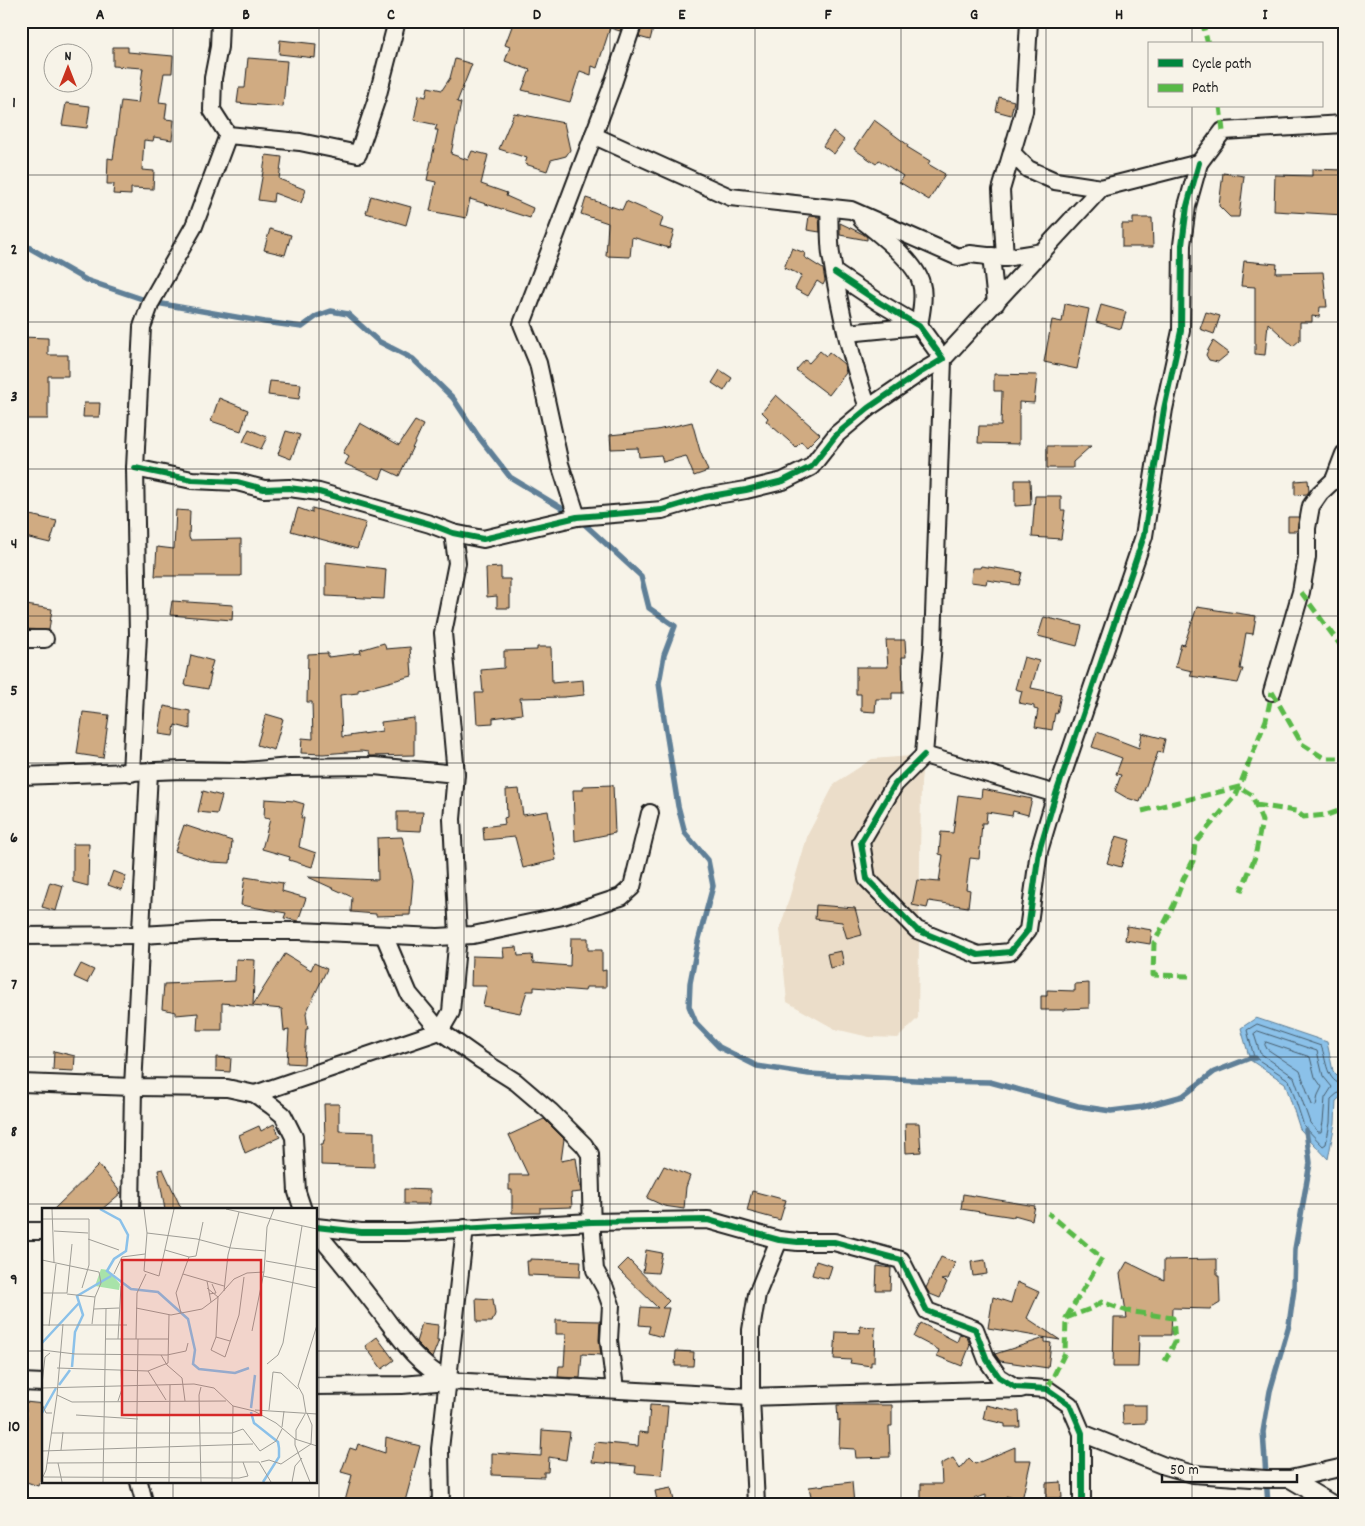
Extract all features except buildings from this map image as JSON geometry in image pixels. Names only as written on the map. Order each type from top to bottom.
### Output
[{"type":"street","points":[[220,21],[219,48],[213,78],[212,110],[228,135]]},
{"type":"street","points":[[228,135],[300,142],[358,154],[377,98],[397,21]]},
{"type":"street","points":[[577,517],[560,464],[538,363],[522,324],[612,89],[634,21]]},
{"type":"street","points":[[1005,258],[1001,190],[1024,111],[1029,21]]},
{"type":"street","points":[[835,273],[919,326],[943,360],[933,643],[924,755],[894,784],[861,842],[867,879],[917,930],[978,956],[1010,952],[1028,930],[1039,851],[1056,794],[1144,536],[1164,409],[1180,331],[1182,245],[1187,206],[1199,163],[1222,130],[1344,124]]},
{"type":"street","points":[[594,134],[599,138],[730,197],[851,210],[958,257],[970,254],[1005,258],[1042,252]]},
{"type":"street","points":[[131,772],[138,635],[135,468],[142,327],[151,302],[194,226],[228,135]]},
{"type":"street","points":[[1012,153],[1028,168],[1055,181],[1101,188],[1199,163]]},
{"type":"street","points":[[135,468],[192,480],[237,482],[264,489],[288,488],[319,492],[482,539],[577,517],[662,510],[705,497],[783,481],[812,467],[837,434],[868,408],[918,374],[943,360],[1101,188]]},
{"type":"street","points":[[829,208],[831,253],[856,374],[868,408]]},
{"type":"street","points":[[851,210],[915,268],[922,283],[922,306],[919,326]]},
{"type":"street","points":[[996,303],[991,256],[1005,258]]},
{"type":"street","points":[[847,333],[919,326]]},
{"type":"street","points":[[1272,692],[1301,592],[1307,557],[1307,528],[1311,506],[1320,493],[1334,480],[1344,454]]},
{"type":"street","points":[[255,1094],[440,1031],[451,1012],[458,936],[452,819],[456,774],[443,633],[457,563],[453,532]]},
{"type":"street","points":[[21,638],[45,639]]},
{"type":"street","points":[[924,755],[1056,794]]},
{"type":"street","points":[[65,774],[245,771],[290,767],[374,766],[456,774]]},
{"type":"street","points":[[21,776],[131,772]]},
{"type":"street","points":[[131,1208],[133,1087],[149,772]]},
{"type":"street","points":[[21,936],[210,931],[299,931],[438,937],[473,934],[563,916],[621,898],[632,887],[650,813]]},
{"type":"street","points":[[384,934],[409,994],[440,1031],[516,1082],[550,1111],[584,1145],[590,1154],[595,1270],[606,1288],[611,1306],[609,1340],[615,1389]]},
{"type":"street","points":[[21,1083],[227,1088],[255,1094],[283,1115],[294,1137],[297,1192],[302,1208]]},
{"type":"street","points":[[318,1227],[360,1232],[406,1232],[592,1222],[708,1220],[779,1240],[834,1242],[901,1260],[928,1310],[974,1329],[987,1360],[999,1377],[1015,1387],[1047,1388],[1070,1405],[1082,1433],[1082,1505]]},
{"type":"street","points":[[441,1505],[440,1449],[466,1228]]},
{"type":"street","points":[[21,1230],[42,1231]]},
{"type":"street","points":[[318,1234],[339,1258],[412,1354],[430,1371],[448,1381]]},
{"type":"street","points":[[756,1505],[752,1397],[752,1330],[757,1294],[779,1240]]},
{"type":"street","points":[[318,1386],[402,1385],[448,1381],[752,1397],[1047,1388]]},
{"type":"street","points":[[21,1382],[42,1383]]},
{"type":"street","points":[[1082,1433],[1162,1465],[1193,1474],[1290,1479],[1344,1467]]},
{"type":"street","points":[[1290,1479],[1334,1505]]},
{"type":"street","points":[[140,1484],[145,1505]]},
{"type":"shaded area","points":[[924,755],[921,782],[918,1018],[898,1038],[869,1037],[835,1029],[787,1002],[780,929],[808,834],[835,783],[872,759]]},
{"type":"water","points":[[1256,1018],[1327,1042],[1333,1071],[1344,1082],[1344,1094],[1336,1101],[1335,1123],[1328,1159],[1300,1129],[1285,1083],[1250,1060],[1241,1028]]},
{"type":"waterway","points":[[21,243],[86,280],[151,302],[302,327],[317,316],[331,311],[348,314],[378,341],[413,359],[453,398],[478,436],[510,477],[573,515]]},
{"type":"waterway","points":[[580,520],[641,576],[649,608],[675,626],[664,655],[659,683],[664,718],[678,806],[685,833],[708,860],[713,886],[698,942],[690,983],[689,1006],[696,1023],[719,1047],[757,1066],[809,1074],[933,1081],[990,1082],[1078,1106],[1111,1111],[1143,1107],[1183,1096],[1214,1072],[1250,1058],[1255,1058]]},
{"type":"waterway","points":[[1268,1505],[1263,1432],[1270,1391],[1289,1325],[1294,1289],[1295,1249],[1310,1163],[1306,1130]]},
{"type":"marked path","points":[[1202,21],[1207,42]]},
{"type":"marked path","points":[[1220,108],[1223,131]]},
{"type":"marked path","points":[[1301,592],[1344,650]]},
{"type":"marked path","points":[[1272,692],[1302,744],[1324,758],[1344,758]]},
{"type":"marked path","points":[[1189,976],[1153,975],[1154,943],[1174,905],[1183,880],[1193,861],[1195,843],[1236,795],[1266,720],[1272,692]]},
{"type":"marked path","points":[[1142,811],[1239,787],[1252,795],[1262,821],[1255,857],[1241,891]]},
{"type":"marked path","points":[[1256,805],[1296,811],[1303,817],[1327,815],[1344,809]]},
{"type":"marked path","points":[[1047,1389],[1065,1353],[1066,1318],[1102,1258],[1048,1213]]},
{"type":"marked path","points":[[1066,1318],[1090,1309],[1102,1302],[1127,1311],[1173,1318],[1175,1342],[1165,1361]]},
{"type":"cycle path","points":[[924,755],[895,784],[861,842],[867,879],[917,930],[978,955],[1010,952],[1028,930],[1039,851],[1056,794],[1144,536],[1164,409],[1181,331],[1182,245],[1187,206],[1199,163]]},
{"type":"cycle path","points":[[135,468],[192,480],[237,482],[264,489],[289,488],[319,492],[430,524],[453,533],[483,539],[577,517],[662,510],[705,497],[783,481],[811,467],[837,434],[868,408],[943,359],[919,326],[835,273]]},
{"type":"cycle path","points":[[318,1227],[361,1232],[405,1232],[592,1222],[708,1220],[779,1240],[834,1242],[901,1260],[927,1311],[975,1329],[987,1360],[999,1377],[1015,1387],[1047,1389],[1070,1405],[1082,1433],[1082,1505]]}]
